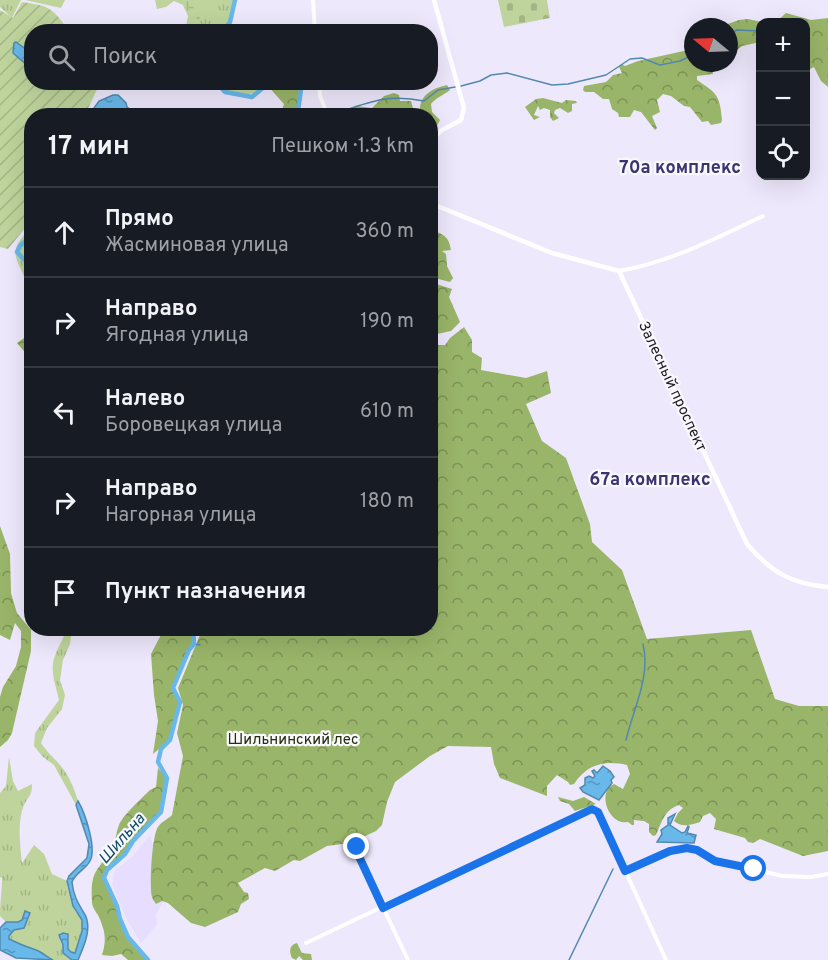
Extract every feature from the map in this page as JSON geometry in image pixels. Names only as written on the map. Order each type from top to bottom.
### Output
[{"type":"main road","points":[[434,0],[464,108],[461,120],[438,134]]},
{"type":"main road","points":[[438,206],[557,255],[620,271]]},
{"type":"main road","name":"Залесный проспект","points":[[620,271],[747,544],[763,562],[776,572],[795,581],[828,587]]},
{"type":"street","points":[[313,0],[314,24]]},
{"type":"street","points":[[320,90],[325,108]]},
{"type":"street","points":[[620,271],[672,258],[763,216]]},
{"type":"street","points":[[306,943],[592,809],[598,812],[666,960]]},
{"type":"street","points":[[357,847],[356,850],[408,960]]},
{"type":"street","points":[[625,871],[670,851],[687,848],[697,850],[715,861],[783,876],[814,877],[828,874]]},
{"type":"shaded area","points":[[150,835],[167,895],[156,915],[157,924],[141,943],[125,916],[112,884],[115,870],[132,857]]},
{"type":"green space","points":[[0,0],[21,0],[12,18],[0,7]]},
{"type":"green space","points":[[25,0],[65,0],[61,8]]},
{"type":"green space","points":[[155,0],[234,0],[234,8],[228,20],[230,24],[186,24],[188,16],[183,5],[174,1],[166,7],[157,9]]},
{"type":"green space","points":[[182,0],[193,0],[198,7],[200,13],[198,24],[190,24],[191,15]]},
{"type":"green space","points":[[498,0],[547,0],[550,18],[504,27]]},
{"type":"green space","points":[[22,2],[50,9],[64,24],[24,24],[24,90],[97,90],[88,108],[24,108],[24,230],[8,249],[0,247],[0,10],[13,18]]},
{"type":"green space","points":[[786,13],[804,18],[780,18]]},
{"type":"green space","points":[[828,18],[828,87],[821,81],[814,67],[810,69],[810,20]]},
{"type":"green space","points":[[738,20],[756,21],[756,43],[738,49]]},
{"type":"green space","points":[[684,51],[684,72],[713,72],[713,74],[697,76],[697,80],[716,95],[720,105],[721,123],[711,125],[708,121],[702,122],[690,107],[663,94],[657,100],[660,112],[652,116],[657,128],[655,130],[641,112],[634,110],[630,117],[619,117],[618,113],[612,109],[609,99],[603,99],[594,92],[583,90],[584,86],[606,82],[613,75],[622,73],[619,67],[622,64],[625,66]]},
{"type":"green space","points":[[447,85],[450,90],[431,104],[432,108],[420,108],[426,94]]},
{"type":"green space","points":[[222,90],[261,90],[245,96]]},
{"type":"green space","points":[[271,90],[301,90],[298,108],[283,108],[284,104]]},
{"type":"green space","points":[[394,93],[399,95],[400,101],[411,101],[413,108],[372,108],[384,96]]},
{"type":"green space","points":[[543,98],[562,103],[566,100],[577,103],[572,104],[572,111],[568,113],[560,108],[555,110],[554,113],[559,118],[553,121],[550,117],[550,110],[544,108],[540,110],[538,106],[534,115],[540,117],[534,120],[525,107],[536,99]]},
{"type":"green space","points":[[438,232],[448,240],[451,250],[442,251],[446,254],[447,266],[453,278],[450,282],[438,279]]},
{"type":"green space","points":[[24,236],[24,276],[16,256],[20,241]]},
{"type":"green space","points":[[438,285],[452,289],[449,297],[460,322],[451,331],[438,334]]},
{"type":"green space","name":"Шильнинский лес","points":[[464,327],[472,340],[472,352],[482,358],[481,370],[526,378],[547,371],[551,393],[526,404],[542,441],[566,458],[590,524],[592,542],[622,570],[647,639],[751,630],[775,699],[799,706],[828,706],[828,851],[803,856],[760,839],[753,843],[748,842],[745,838],[714,829],[716,819],[710,813],[703,816],[700,822],[680,825],[674,821],[683,808],[679,805],[667,813],[656,835],[653,836],[649,832],[649,824],[634,820],[634,825],[621,822],[610,814],[607,808],[606,794],[614,784],[623,789],[630,774],[627,765],[611,763],[597,765],[570,785],[557,775],[547,786],[547,796],[500,778],[494,764],[491,747],[448,746],[430,756],[395,782],[387,802],[382,825],[376,831],[350,843],[327,846],[300,861],[294,860],[275,871],[265,868],[238,883],[244,892],[248,893],[249,899],[241,904],[238,912],[205,927],[191,923],[168,903],[162,901],[156,904],[151,891],[151,873],[156,832],[159,825],[172,815],[183,756],[177,733],[183,705],[178,688],[200,636],[438,636],[438,345],[445,345]]},
{"type":"green space","points":[[24,338],[24,351],[17,343]]},
{"type":"green space","points":[[0,526],[10,554],[11,593],[17,613],[24,622],[24,636],[31,636],[31,651],[12,733],[0,747],[0,697],[3,687],[16,666],[21,647],[21,631],[15,623],[10,640],[0,635]]},
{"type":"green space","points":[[64,636],[71,636],[63,660],[60,680],[65,695],[62,709],[47,728],[41,743],[69,777],[78,801],[76,805],[54,765],[34,746],[35,733],[59,700],[53,667],[56,652]]},
{"type":"green space","points":[[160,636],[193,636],[194,644],[188,650],[174,688],[180,702],[170,740],[153,754],[158,721],[151,654]]},
{"type":"green space","points":[[9,757],[13,781],[18,791],[32,784],[31,793],[20,819],[22,863],[34,845],[44,854],[52,874],[67,881],[75,911],[82,920],[82,931],[76,953],[68,949],[69,937],[60,940],[66,956],[72,960],[53,960],[39,951],[9,939],[14,930],[24,928],[29,913],[18,922],[6,922],[0,916],[2,877],[0,878],[0,793],[6,786]]},
{"type":"green space","points":[[158,768],[167,778],[161,812],[133,841],[125,854],[107,870],[104,878],[128,937],[148,960],[128,960],[121,954],[102,955],[104,930],[92,904],[92,883],[113,844],[121,821],[142,797],[156,787]]},
{"type":"green space","points":[[558,797],[573,801],[584,797],[596,804],[575,811],[569,804],[560,801]]},
{"type":"green space","points":[[297,943],[302,953],[311,954],[312,960],[303,960],[299,956],[296,960],[292,958],[290,949]]},
{"type":"water","points":[[14,43],[24,48],[24,62],[13,53]]},
{"type":"water","points":[[118,95],[128,108],[94,108],[99,101]]},
{"type":"water","points":[[603,766],[614,777],[599,800],[580,788],[585,785],[585,778],[595,776],[592,771],[597,773]]},
{"type":"water","points":[[78,801],[87,822],[92,855],[90,861],[72,882],[75,895],[87,918],[88,930],[78,960],[72,960],[63,953],[59,935],[68,934],[68,949],[75,953],[82,931],[82,920],[73,906],[67,881],[87,858],[89,844],[76,805]]},
{"type":"water","points":[[675,814],[670,825],[682,833],[688,826],[687,833],[696,835],[694,843],[657,842],[662,834],[661,830],[668,825],[668,818]]},
{"type":"water","points":[[25,911],[30,913],[24,928],[14,930],[9,939],[53,960],[16,958],[0,950],[0,928],[6,922],[22,920]]},
{"type":"waterway","name":"Шильна","points":[[228,24],[235,0]]},
{"type":"waterway","points":[[738,30],[756,31]]},
{"type":"waterway","points":[[461,86],[480,81],[491,75],[507,73],[552,85],[568,84],[606,75],[630,59],[642,58],[660,65],[684,59]]},
{"type":"waterway","points":[[438,90],[455,87]]},
{"type":"waterway","name":"Шильна","points":[[223,90],[252,97],[260,90]]},
{"type":"waterway","name":"Шильна","points":[[298,108],[301,90]]},
{"type":"waterway","points":[[351,108],[387,99],[424,101],[438,90]]},
{"type":"waterway","name":"Шильна","points":[[24,242],[17,252],[24,259]]},
{"type":"waterway","name":"Шильна","points":[[148,960],[128,937],[104,878],[107,870],[125,854],[133,841],[161,812],[167,778],[158,762],[161,749],[170,740],[180,702],[173,688],[189,650],[194,644],[194,636]]},
{"type":"waterway","name":"Шильна","points":[[194,644],[200,645]]},
{"type":"waterway","points":[[626,740],[643,681],[645,669],[643,644]]},
{"type":"waterway","points":[[569,960],[613,869]]},
{"type":"district","name":"70а комплекс","points":[[680,167]]},
{"type":"district","name":"67а комплекс","points":[[650,479]]},
{"type":"route","points":[[357,847],[356,850],[383,908],[592,809],[598,812],[625,871],[670,851],[687,848],[697,850],[715,861],[754,869]]}]
